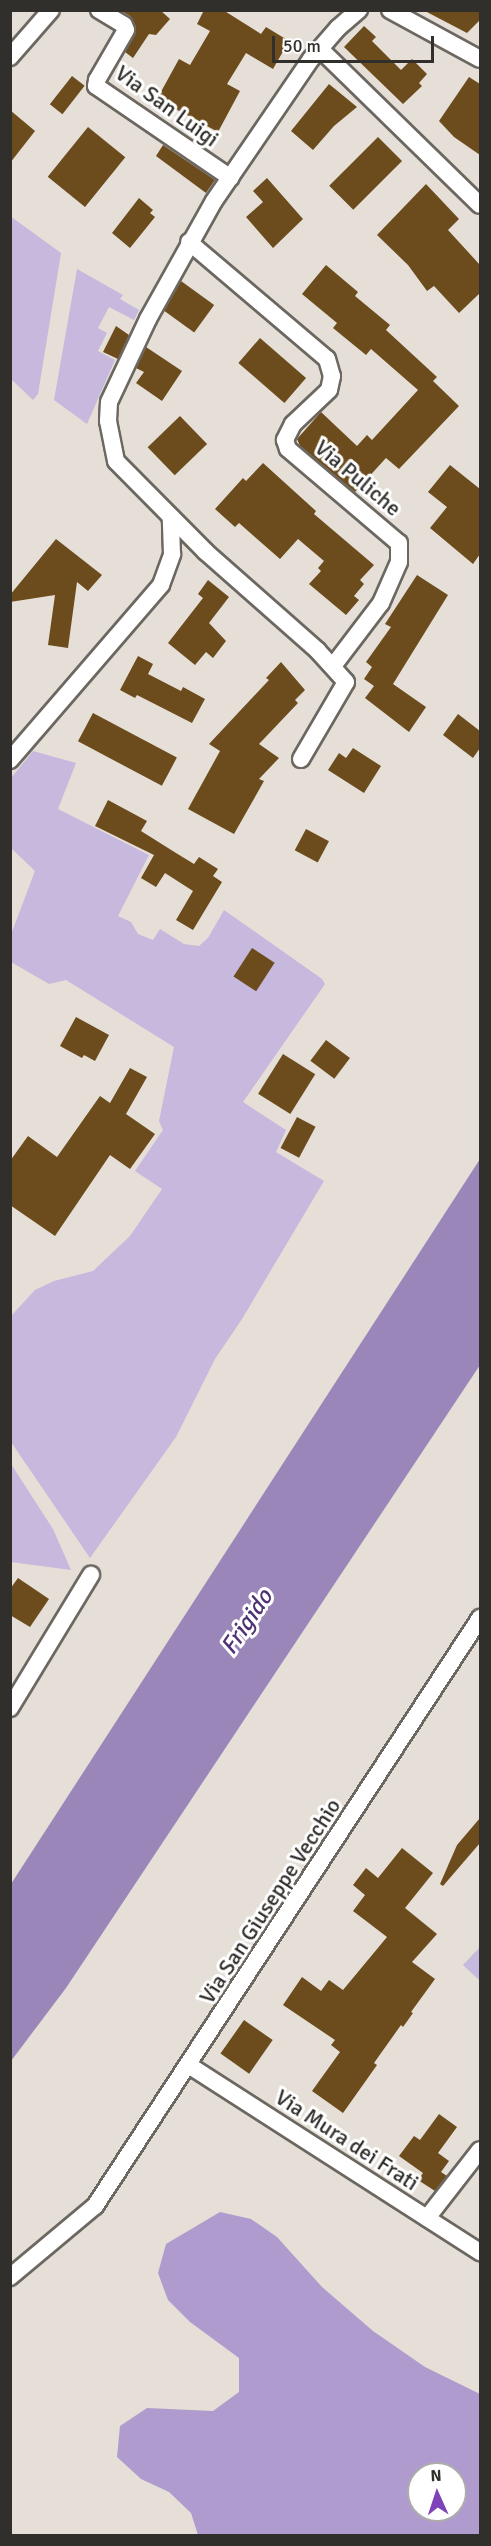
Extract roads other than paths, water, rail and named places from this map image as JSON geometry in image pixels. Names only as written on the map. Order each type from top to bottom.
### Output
[{"type":"street","points":[[10,57],[51,10]]},
{"type":"street","name":"Via San Luigi","points":[[99,10],[124,25],[126,30],[97,80],[96,86],[231,178]]},
{"type":"street","points":[[301,759],[346,682],[333,666],[171,518],[116,460],[108,421],[109,402],[189,242],[311,58],[338,28],[359,10]]},
{"type":"street","points":[[390,10],[480,59]]},
{"type":"street","points":[[320,50],[480,205]]},
{"type":"street","name":"Via Puliche","points":[[189,242],[327,359],[333,376],[329,390],[293,424],[285,440],[288,449],[399,543],[399,562],[381,603],[333,666]]},
{"type":"street","points":[[10,760],[161,585],[172,554],[171,518]]},
{"type":"street","points":[[10,1707],[91,1575]]},
{"type":"street","name":"Via San Giuseppe Vecchio","points":[[10,2277],[95,2206],[190,2066],[480,1618]]},
{"type":"street","name":"Via Mura dei Frati","points":[[190,2066],[480,2252]]},
{"type":"street","points":[[427,2218],[480,2150]]},
{"type":"water","name":"Frigido","points":[[480,1159],[480,1365],[66,1988],[11,2061],[11,1884]]}]
